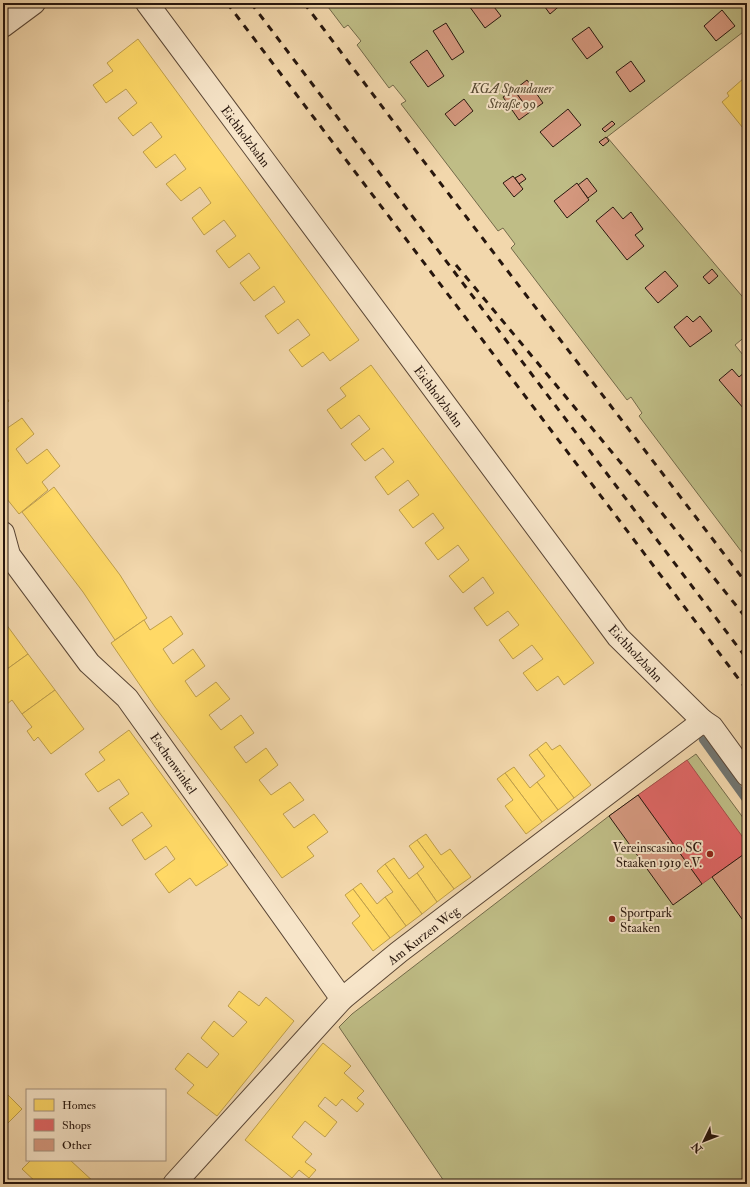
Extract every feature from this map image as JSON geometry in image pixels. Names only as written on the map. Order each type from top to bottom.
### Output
[{"type":"street","points":[[3,26],[34,3]]},
{"type":"street","name":"Eichholzbahn","points":[[147,3],[618,637],[703,721],[712,727],[747,775]]},
{"type":"street","name":"Eschenwinkel","points":[[3,533],[9,555],[89,663],[127,698],[342,998]]},
{"type":"street","name":"Am Kurzen Weg","points":[[174,1184],[342,998],[399,952],[703,721]]},
{"type":"green space","name":"KGA Spandauer Straße 99","points":[[325,3],[747,3],[747,29],[607,137],[747,302],[747,335],[735,345],[747,360],[747,559],[639,416],[642,413],[631,397],[627,400],[511,248],[515,244],[503,228],[498,231],[401,104],[406,101],[393,85],[389,88],[357,45],[361,41],[348,25],[344,28]]},
{"type":"green space","name":"Sportpark Staaken","points":[[696,754],[747,823],[747,1184],[446,1184],[339,1027],[352,1014],[609,816]]},
{"type":"building: Homes","points":[[138,39],[359,340],[330,361],[323,352],[302,367],[289,350],[310,335],[298,319],[278,334],[265,316],[285,302],[274,286],[254,301],[240,283],[260,268],[249,253],[229,268],[216,251],[236,236],[224,220],[204,235],[192,218],[211,203],[200,187],[181,201],[166,184],[186,169],[175,154],[156,168],[143,152],[162,137],[151,122],[133,136],[118,118],[137,103],[126,89],[106,103],[93,85],[113,71],[107,63]]},
{"type":"building: Homes","points":[[744,78],[747,81],[747,133],[722,102],[729,96],[727,93]]},
{"type":"building: Homes","points":[[371,365],[594,663],[564,685],[558,676],[537,691],[523,673],[543,659],[532,645],[513,659],[499,640],[519,625],[508,611],[487,626],[474,608],[494,593],[483,577],[463,593],[449,576],[469,560],[458,545],[438,560],[425,543],[444,528],[433,513],[413,528],[399,510],[419,495],[408,480],[388,495],[375,477],[394,462],[383,448],[365,461],[351,444],[370,429],[359,415],[341,429],[327,410],[346,396],[340,388]]},
{"type":"building: Homes","points":[[3,393],[9,401],[3,406]]},
{"type":"building: Homes","points":[[22,418],[34,434],[16,449],[27,464],[47,449],[60,466],[42,482],[48,490],[19,514],[3,494],[3,431]]},
{"type":"building: Homes","points":[[54,487],[120,575],[147,618],[115,640],[83,592],[22,512]]},
{"type":"building: Homes","points":[[171,616],[183,634],[163,649],[173,664],[193,649],[205,666],[185,681],[196,697],[216,682],[230,699],[209,715],[221,730],[241,715],[254,733],[234,747],[246,763],[266,748],[278,765],[259,780],[271,795],[290,782],[304,800],[283,814],[294,828],[314,814],[328,832],[307,847],[314,856],[282,878],[155,707],[111,643],[144,620],[150,630]]},
{"type":"building: Homes","points":[[3,620],[28,654],[3,672]]},
{"type":"building: Homes","points":[[28,654],[55,690],[22,714],[12,700],[7,704],[3,699],[3,693],[6,691],[3,687],[3,672]]},
{"type":"building: Homes","points":[[55,690],[84,729],[51,754],[38,737],[34,741],[27,731],[32,727],[22,714]]},
{"type":"building: Homes","points":[[129,730],[228,865],[196,886],[190,878],[169,893],[155,874],[175,859],[166,846],[145,860],[132,840],[152,826],[142,812],[122,826],[109,808],[129,794],[119,779],[98,792],[85,774],[105,760],[99,752]]},
{"type":"building: Homes","points":[[546,742],[552,750],[560,745],[591,785],[574,798],[537,749]]},
{"type":"building: Homes","points":[[537,749],[574,798],[558,810],[537,782],[545,776],[529,755]]},
{"type":"building: Homes","points":[[514,767],[530,788],[537,782],[558,810],[542,822],[505,773]]},
{"type":"building: Homes","points":[[505,773],[542,822],[526,834],[505,806],[513,800],[497,779]]},
{"type":"building: Homes","points":[[426,834],[441,855],[450,849],[471,877],[454,889],[417,840]]},
{"type":"building: Homes","points":[[417,840],[454,889],[437,902],[417,873],[424,867],[409,846]]},
{"type":"building: Homes","points":[[394,858],[409,879],[417,873],[437,902],[422,914],[385,864]]},
{"type":"building: Homes","points":[[385,864],[422,914],[406,926],[385,897],[393,892],[377,871]]},
{"type":"building: Homes","points":[[361,883],[377,904],[385,897],[406,926],[390,938],[353,889]]},
{"type":"building: Homes","points":[[353,889],[390,938],[373,951],[352,923],[360,916],[345,895]]},
{"type":"building: Homes","points":[[239,991],[259,1006],[266,997],[294,1021],[217,1116],[187,1093],[194,1085],[175,1069],[188,1053],[207,1068],[219,1054],[201,1038],[214,1021],[233,1037],[247,1022],[228,1006]]},
{"type":"building: Homes","points":[[323,1043],[351,1066],[344,1073],[364,1091],[357,1098],[364,1104],[357,1112],[342,1099],[336,1106],[325,1097],[318,1106],[337,1122],[325,1137],[305,1121],[292,1137],[312,1154],[305,1162],[316,1170],[309,1178],[299,1170],[292,1178],[245,1140]]},
{"type":"building: Homes","points":[[3,1090],[22,1109],[3,1128]]},
{"type":"building: Homes","points":[[30,1161],[71,1161],[96,1184],[38,1184],[22,1169]]},
{"type":"building: Shops","points":[[687,760],[747,843],[747,852],[702,884],[638,795]]},
{"type":"building: Other","points":[[467,3],[491,3],[501,16],[485,28]]},
{"type":"building: Other","points":[[542,3],[563,3],[550,14]]},
{"type":"building: Other","points":[[722,10],[735,26],[716,41],[704,26]]},
{"type":"building: Other","points":[[446,23],[464,52],[452,60],[433,31]]},
{"type":"building: Other","points":[[589,27],[603,47],[587,59],[572,39]]},
{"type":"building: Other","points":[[427,50],[444,76],[428,87],[410,62]]},
{"type":"building: Other","points":[[631,61],[645,81],[630,92],[616,72]]},
{"type":"building: Other","points":[[527,80],[543,103],[530,112],[514,90]]},
{"type":"building: Other","points":[[514,90],[530,112],[519,120],[503,97]]},
{"type":"building: Other","points":[[464,99],[473,111],[455,126],[445,114]]},
{"type":"building: Other","points":[[568,109],[581,125],[553,147],[540,132]]},
{"type":"building: Other","points":[[612,121],[615,124],[605,132],[602,129]]},
{"type":"building: Other","points":[[606,137],[609,141],[603,146],[599,142]]},
{"type":"building: Other","points":[[522,174],[526,179],[519,184],[515,178]]},
{"type":"building: Other","points":[[513,176],[523,189],[514,197],[503,183]]},
{"type":"building: Other","points":[[587,178],[597,191],[588,198],[578,185]]},
{"type":"building: Other","points":[[577,183],[589,200],[567,218],[554,201]]},
{"type":"building: Other","points":[[613,207],[623,219],[631,212],[643,229],[635,235],[644,246],[627,260],[596,221]]},
{"type":"building: Other","points":[[712,269],[718,276],[709,284],[703,277]]},
{"type":"building: Other","points":[[665,271],[678,286],[658,303],[645,288]]},
{"type":"building: Other","points":[[687,316],[693,322],[700,316],[712,331],[690,347],[674,327]]},
{"type":"building: Other","points":[[732,369],[739,377],[745,372],[747,375],[747,406],[744,409],[719,380]]},
{"type":"building: Other","points":[[638,795],[702,884],[673,905],[609,816]]},
{"type":"building: Other","points":[[747,852],[747,926],[712,877]]},
{"type":"waterway","points":[[703,740],[747,801]]},
{"type":"railway","points":[[227,3],[747,690]]},
{"type":"railway","points":[[251,3],[747,659]]},
{"type":"railway","points":[[304,3],[747,584]]},
{"type":"railway","points":[[456,265],[641,487],[747,619]]},
{"type":"place","name":"Vereinscasino SC Staaken 1919 e.V.","points":[[710,854]]},
{"type":"place","name":"Sportpark Staaken","points":[[612,919]]}]
